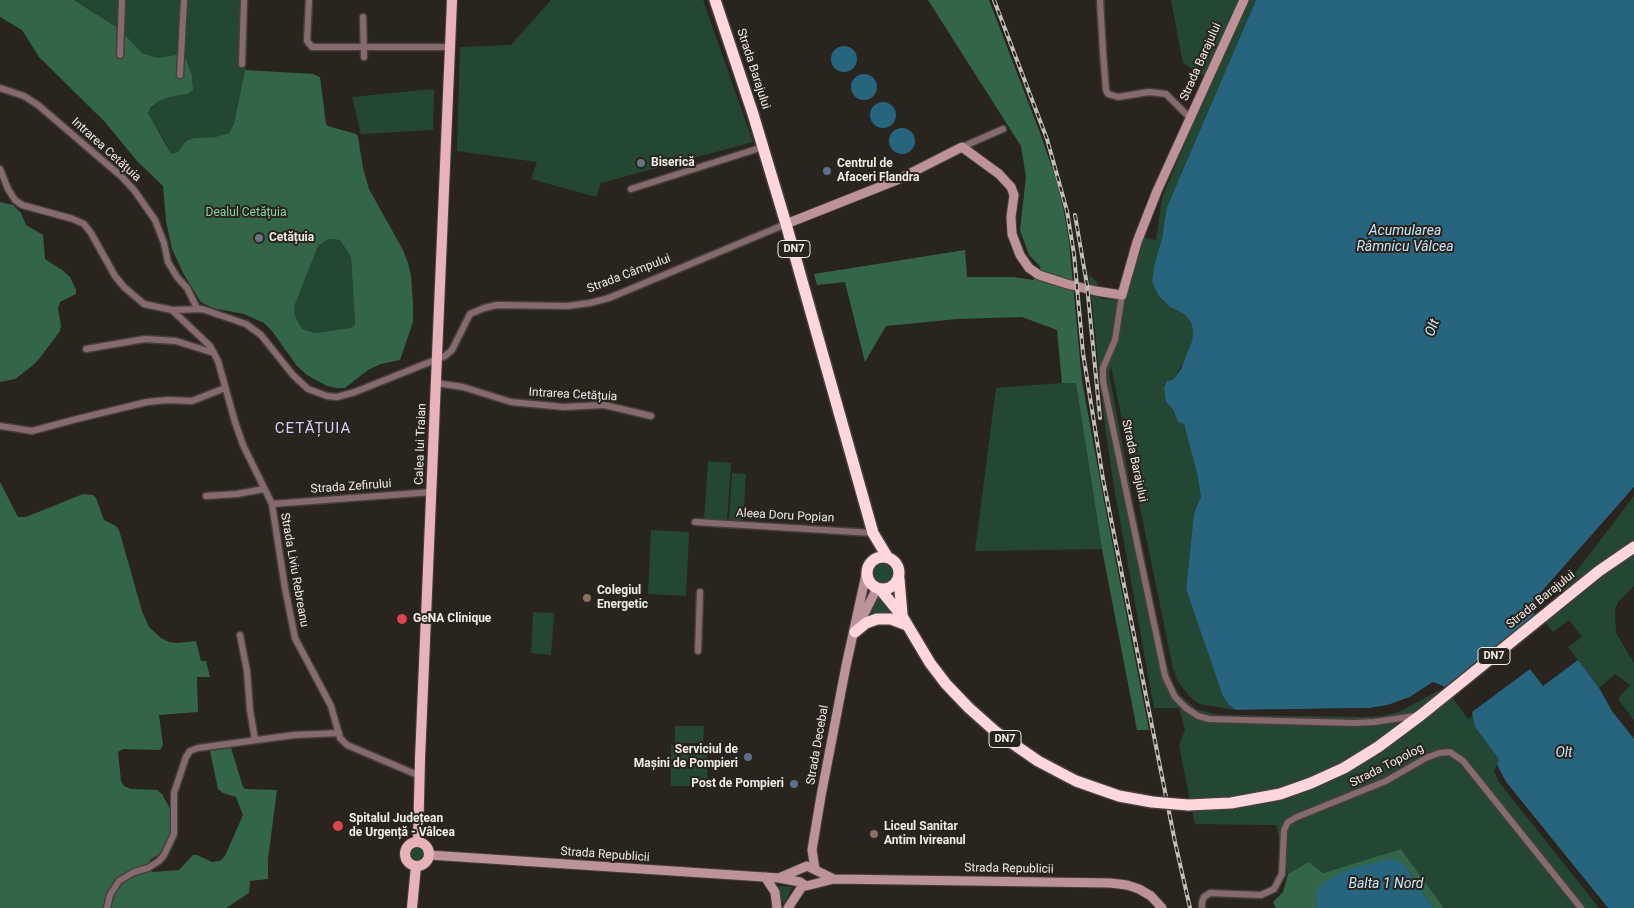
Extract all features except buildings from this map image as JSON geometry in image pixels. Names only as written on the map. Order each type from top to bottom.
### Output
[{"type":"highway","name":"Strada Barajului","points":[[715,0],[786,224],[873,533],[888,558]]},
{"type":"highway","name":"Strada Barajului","points":[[869,567],[873,533]]},
{"type":"highway","name":"Strada Barajului","points":[[878,589],[905,621],[930,663],[951,690],[980,720],[1015,747],[1076,781],[1119,796],[1152,802],[1188,805],[1215,804],[1247,801],[1280,794],[1326,777],[1362,757],[1444,697],[1599,570],[1634,547]]},
{"type":"highway","points":[[869,567],[878,558],[888,558]]},
{"type":"highway","name":"DN7","points":[[888,558],[893,560],[899,567],[899,579]]},
{"type":"highway","name":"DN7","points":[[869,567],[869,581],[878,589]]},
{"type":"highway","name":"Strada Barajului","points":[[899,579],[899,598],[905,621]]},
{"type":"highway","points":[[878,589],[884,590],[893,586],[899,579]]},
{"type":"highway","points":[[855,632],[866,622],[877,618],[905,621]]},
{"type":"main road","name":"Calea lui Traian","points":[[418,842],[452,0]]},
{"type":"main road","points":[[418,842],[427,846],[429,855],[427,862],[416,866],[406,859],[406,851],[412,843],[418,842]]},
{"type":"main road","points":[[412,908],[416,866]]},
{"type":"street","points":[[120,55],[122,0]]},
{"type":"street","points":[[180,75],[184,0]]},
{"type":"street","points":[[242,64],[244,0]]},
{"type":"street","points":[[309,0],[307,40],[312,48],[450,47]]},
{"type":"street","points":[[1100,0],[1106,90],[1108,94],[1118,97],[1149,92],[1166,94],[1191,118]]},
{"type":"street","name":"Strada Barajului","points":[[1244,0],[1143,225],[1122,295],[1115,340],[1103,368],[1103,382],[1166,676],[1175,698],[1198,716],[1209,719],[1354,723],[1421,715]]},
{"type":"street","points":[[364,17],[364,57]]},
{"type":"street","name":"Intrarea Cetățuia","points":[[0,88],[24,96],[38,105],[122,176],[155,220],[164,243],[168,262],[177,277],[187,288],[197,308]]},
{"type":"street","points":[[786,224],[897,180],[962,147],[1002,130]]},
{"type":"street","points":[[631,189],[763,147]]},
{"type":"street","points":[[962,147],[999,174],[1011,187],[1014,196],[1011,216],[1012,234],[1020,255],[1029,268],[1039,275],[1067,284],[1122,295]]},
{"type":"street","points":[[0,168],[8,189],[15,200],[84,224],[128,292],[144,304],[172,310],[197,308],[231,318],[253,329],[266,340],[308,389],[327,396],[345,396],[437,358]]},
{"type":"street","name":"Strada Câmpului","points":[[437,358],[445,356],[452,350],[470,314],[484,308],[497,306],[567,306],[609,298],[786,224]]},
{"type":"street","name":"Strada Liviu Rebreanu","points":[[172,310],[210,346],[218,361],[243,446],[272,504],[293,632],[299,648],[331,706],[339,733]]},
{"type":"street","points":[[86,349],[144,339],[176,341],[214,353]]},
{"type":"street","name":"Intrarea Cetățuia","points":[[436,383],[463,387],[511,402],[564,407],[604,406],[652,416]]},
{"type":"street","points":[[0,426],[32,431],[147,402],[168,400],[192,401],[225,388]]},
{"type":"street","points":[[206,496],[237,494],[264,489]]},
{"type":"street","name":"Strada Zefirului","points":[[272,504],[432,492]]},
{"type":"street","name":"Aleea Doru Popian","points":[[695,522],[873,533]]},
{"type":"street","name":"Strada Decebal","points":[[803,868],[812,850],[850,645],[869,567]]},
{"type":"street","name":"Strada Decebal","points":[[850,645],[868,604],[878,589]]},
{"type":"street","points":[[698,651],[700,592]]},
{"type":"street","points":[[240,635],[247,672],[255,740]]},
{"type":"street","points":[[107,908],[110,895],[124,876],[148,868],[159,861],[164,855],[174,834],[174,793],[188,754],[198,748],[302,734],[339,733],[340,738],[347,745],[420,776]]},
{"type":"street","name":"Strada Topolog","points":[[1202,908],[1202,902],[1210,893],[1261,896],[1274,889],[1282,874],[1284,830],[1288,822],[1386,781],[1426,758],[1439,753],[1450,752],[1463,761],[1581,908]]},
{"type":"street","name":"Strada Decebal","points":[[812,850],[816,870]]},
{"type":"street","name":"Strada Republicii","points":[[429,855],[779,878],[809,886],[834,879],[1110,883],[1134,887],[1151,896],[1162,908]]},
{"type":"street","name":"Strada Republicii","points":[[779,878],[810,866],[834,879]]},
{"type":"street","points":[[788,908],[802,884],[798,874],[803,868]]},
{"type":"street","points":[[815,883],[818,878],[816,870]]},
{"type":"street","points":[[764,877],[775,892],[777,908]]},
{"type":"green space","name":"Dealul Cetățuia","points":[[0,0],[74,0],[119,29],[142,53],[158,58],[175,55],[186,59],[192,76],[193,90],[187,94],[159,101],[150,108],[148,113],[171,154],[178,152],[186,141],[194,138],[215,137],[229,133],[234,124],[245,70],[313,74],[320,77],[326,124],[356,134],[358,137],[363,168],[369,189],[403,250],[408,263],[411,276],[413,322],[400,360],[381,364],[368,370],[345,388],[327,386],[307,375],[297,366],[264,323],[244,314],[213,308],[201,302],[183,273],[172,249],[166,221],[163,186],[137,161],[105,122],[39,57],[22,30],[0,17]],"holes":[[[328,239],[340,240],[351,257],[354,326],[315,333],[302,329],[295,316],[294,307],[318,246]]]},
{"type":"green space","points":[[74,0],[247,0],[245,70],[234,124],[229,133],[215,137],[194,138],[186,141],[178,152],[171,154],[149,117],[148,111],[159,101],[187,94],[193,83],[186,59],[175,55],[158,58],[142,53],[93,12]]},
{"type":"green space","points":[[551,0],[703,0],[753,142],[601,183],[596,197],[531,179],[537,162],[457,151],[460,47],[511,45]]},
{"type":"green space","points":[[928,0],[989,0],[1056,179],[1069,241],[1082,381],[1149,730],[1137,730],[1102,549],[1076,383],[1062,383],[1057,330],[1022,317],[957,319],[886,326],[865,362],[845,282],[817,285],[814,274],[965,250],[967,277],[1013,277],[1033,280],[1041,267],[1029,255],[1020,230],[1026,177],[1021,146]]},
{"type":"green space","points":[[1171,0],[1256,0],[1167,207],[1152,282],[1158,295],[1170,307],[1184,314],[1191,322],[1193,331],[1187,355],[1173,381],[1166,402],[1173,409],[1178,422],[1184,424],[1197,473],[1201,497],[1194,513],[1186,589],[1229,705],[1236,710],[1199,704],[1190,697],[1178,682],[1173,668],[1111,366],[1109,373],[1138,527],[1167,666],[1174,687],[1196,709],[1218,715],[1363,717],[1383,716],[1401,711],[1445,687],[1468,719],[1474,715],[1475,727],[1500,759],[1494,771],[1499,782],[1599,908],[1444,908],[1401,849],[1323,873],[1309,862],[1288,874],[1276,825],[1195,824],[1179,746],[1185,730],[1179,708],[1154,708],[1105,427],[1089,275],[1097,282],[1101,299],[1124,298],[1142,237],[1156,240],[1162,198],[1211,80],[1183,63]]},
{"type":"green space","points":[[434,89],[433,130],[361,134],[352,97]]},
{"type":"green space","points":[[0,202],[13,205],[21,213],[26,225],[43,235],[45,259],[70,277],[76,294],[60,302],[58,309],[60,331],[39,359],[15,379],[0,382]]},
{"type":"green space","points":[[328,239],[340,240],[351,257],[355,322],[354,326],[350,328],[315,333],[302,329],[295,316],[294,307],[318,246]]},
{"type":"green space","points":[[1076,382],[1102,549],[975,551],[996,388]]},
{"type":"green space","points":[[708,461],[731,463],[727,521],[704,520]]},
{"type":"green space","points":[[732,473],[746,474],[743,521],[729,521]]},
{"type":"green space","points":[[0,482],[18,517],[26,517],[83,494],[93,495],[96,498],[104,520],[116,526],[119,530],[142,611],[149,627],[161,638],[169,642],[196,641],[201,661],[206,661],[210,677],[197,677],[198,712],[159,715],[163,745],[160,750],[123,749],[118,752],[121,781],[124,786],[131,789],[157,790],[162,794],[171,811],[172,833],[165,847],[150,860],[152,872],[179,870],[193,855],[212,862],[220,861],[225,856],[243,815],[236,797],[223,793],[218,789],[210,751],[231,748],[245,789],[277,790],[268,859],[268,879],[250,881],[249,893],[226,908],[0,908]]},
{"type":"green space","points":[[1634,496],[1634,586],[1618,602],[1615,610],[1616,633],[1634,663],[1634,720],[1618,699],[1630,685],[1615,674],[1599,688],[1568,647],[1582,637],[1569,620],[1553,632],[1540,615],[1554,601]]},
{"type":"green space","points":[[651,530],[689,532],[686,596],[648,594]]},
{"type":"green space","points":[[884,562],[894,569],[895,573],[888,583],[884,584],[874,577],[873,573],[880,563]]},
{"type":"green space","points":[[880,595],[893,615],[866,619],[877,596]]},
{"type":"green space","points":[[533,612],[554,613],[551,655],[531,653]]},
{"type":"green space","points":[[675,726],[704,726],[703,743],[675,743]]},
{"type":"green space","points":[[671,745],[707,745],[707,786],[671,786]]},
{"type":"green space","points":[[415,847],[421,847],[425,854],[421,861],[415,861],[411,857],[411,851]]},
{"type":"green space","points":[[1401,849],[1444,908],[1433,908],[1406,867],[1316,900],[1317,908],[1276,908],[1273,902],[1283,892],[1288,874],[1309,862],[1323,873]]},
{"type":"green space","points":[[776,886],[792,887],[785,903],[781,903]]},
{"type":"water","name":"Acumularea Râmnicu Vâlcea","points":[[1256,0],[1634,0],[1634,487],[1533,604],[1534,615],[1445,687],[1433,682],[1410,697],[1388,705],[1370,708],[1236,710],[1229,705],[1223,696],[1186,589],[1194,513],[1201,497],[1197,473],[1184,424],[1178,422],[1173,409],[1166,402],[1164,388],[1167,381],[1173,380],[1181,369],[1192,341],[1193,331],[1191,322],[1184,314],[1170,307],[1158,295],[1152,282],[1167,207]]},
{"type":"water","points":[[844,46],[853,50],[857,59],[853,68],[844,72],[835,68],[831,59],[835,50]]},
{"type":"water","points":[[864,74],[873,78],[877,87],[873,96],[864,100],[855,96],[851,87],[855,78]]},
{"type":"water","points":[[883,102],[892,106],[896,115],[892,124],[883,128],[874,124],[870,115],[874,106]]},
{"type":"water","points":[[902,128],[911,132],[915,141],[911,150],[902,154],[893,150],[889,141],[893,132]]},
{"type":"water","name":"Olt","points":[[1578,660],[1599,688],[1612,711],[1634,739],[1634,908],[1608,908],[1506,782],[1497,765],[1499,759],[1475,727],[1472,712],[1530,669],[1543,686]]},
{"type":"water","name":"Balta 1 Nord","points":[[1386,860],[1396,860],[1406,867],[1433,908],[1317,908],[1317,889],[1328,880],[1349,869]]},
{"type":"pier","points":[[1634,487],[1634,490],[1536,602],[1536,614],[1534,615],[1534,600]]},
{"type":"pier","points":[[1433,682],[1445,687],[1433,685],[1411,699],[1370,711],[1236,713],[1231,710],[1370,708],[1388,705],[1410,697]]},
{"type":"pier","points":[[1497,765],[1506,782],[1608,908],[1605,908],[1504,783],[1496,768]]},
{"type":"railway","points":[[994,0],[1047,139],[1067,211],[1074,254],[1083,353],[1103,479],[1175,842],[1190,908]]},
{"type":"railway","points":[[1075,215],[1087,285],[1100,418]]},
{"type":"place","name":"Biserică","points":[[641,163]]},
{"type":"place","name":"Centrul de Afaceri Flandra","points":[[827,171]]},
{"type":"place","name":"Cetățuia","points":[[259,238]]},
{"type":"place","name":"Colegiul Energetic","points":[[587,598]]},
{"type":"place","name":"GeNA Clinique","points":[[402,619]]},
{"type":"place","name":"Serviciul de Mașini de Pompieri","points":[[748,757]]},
{"type":"place","name":"Post de Pompieri","points":[[794,784]]},
{"type":"place","name":"Spitalul Județean de Urgență - Vâlcea","points":[[338,826]]},
{"type":"place","name":"Liceul Sanitar Antim Ivireanul","points":[[874,834]]},
{"type":"district","name":"CETĂȚUIA","points":[[313,429]]}]
